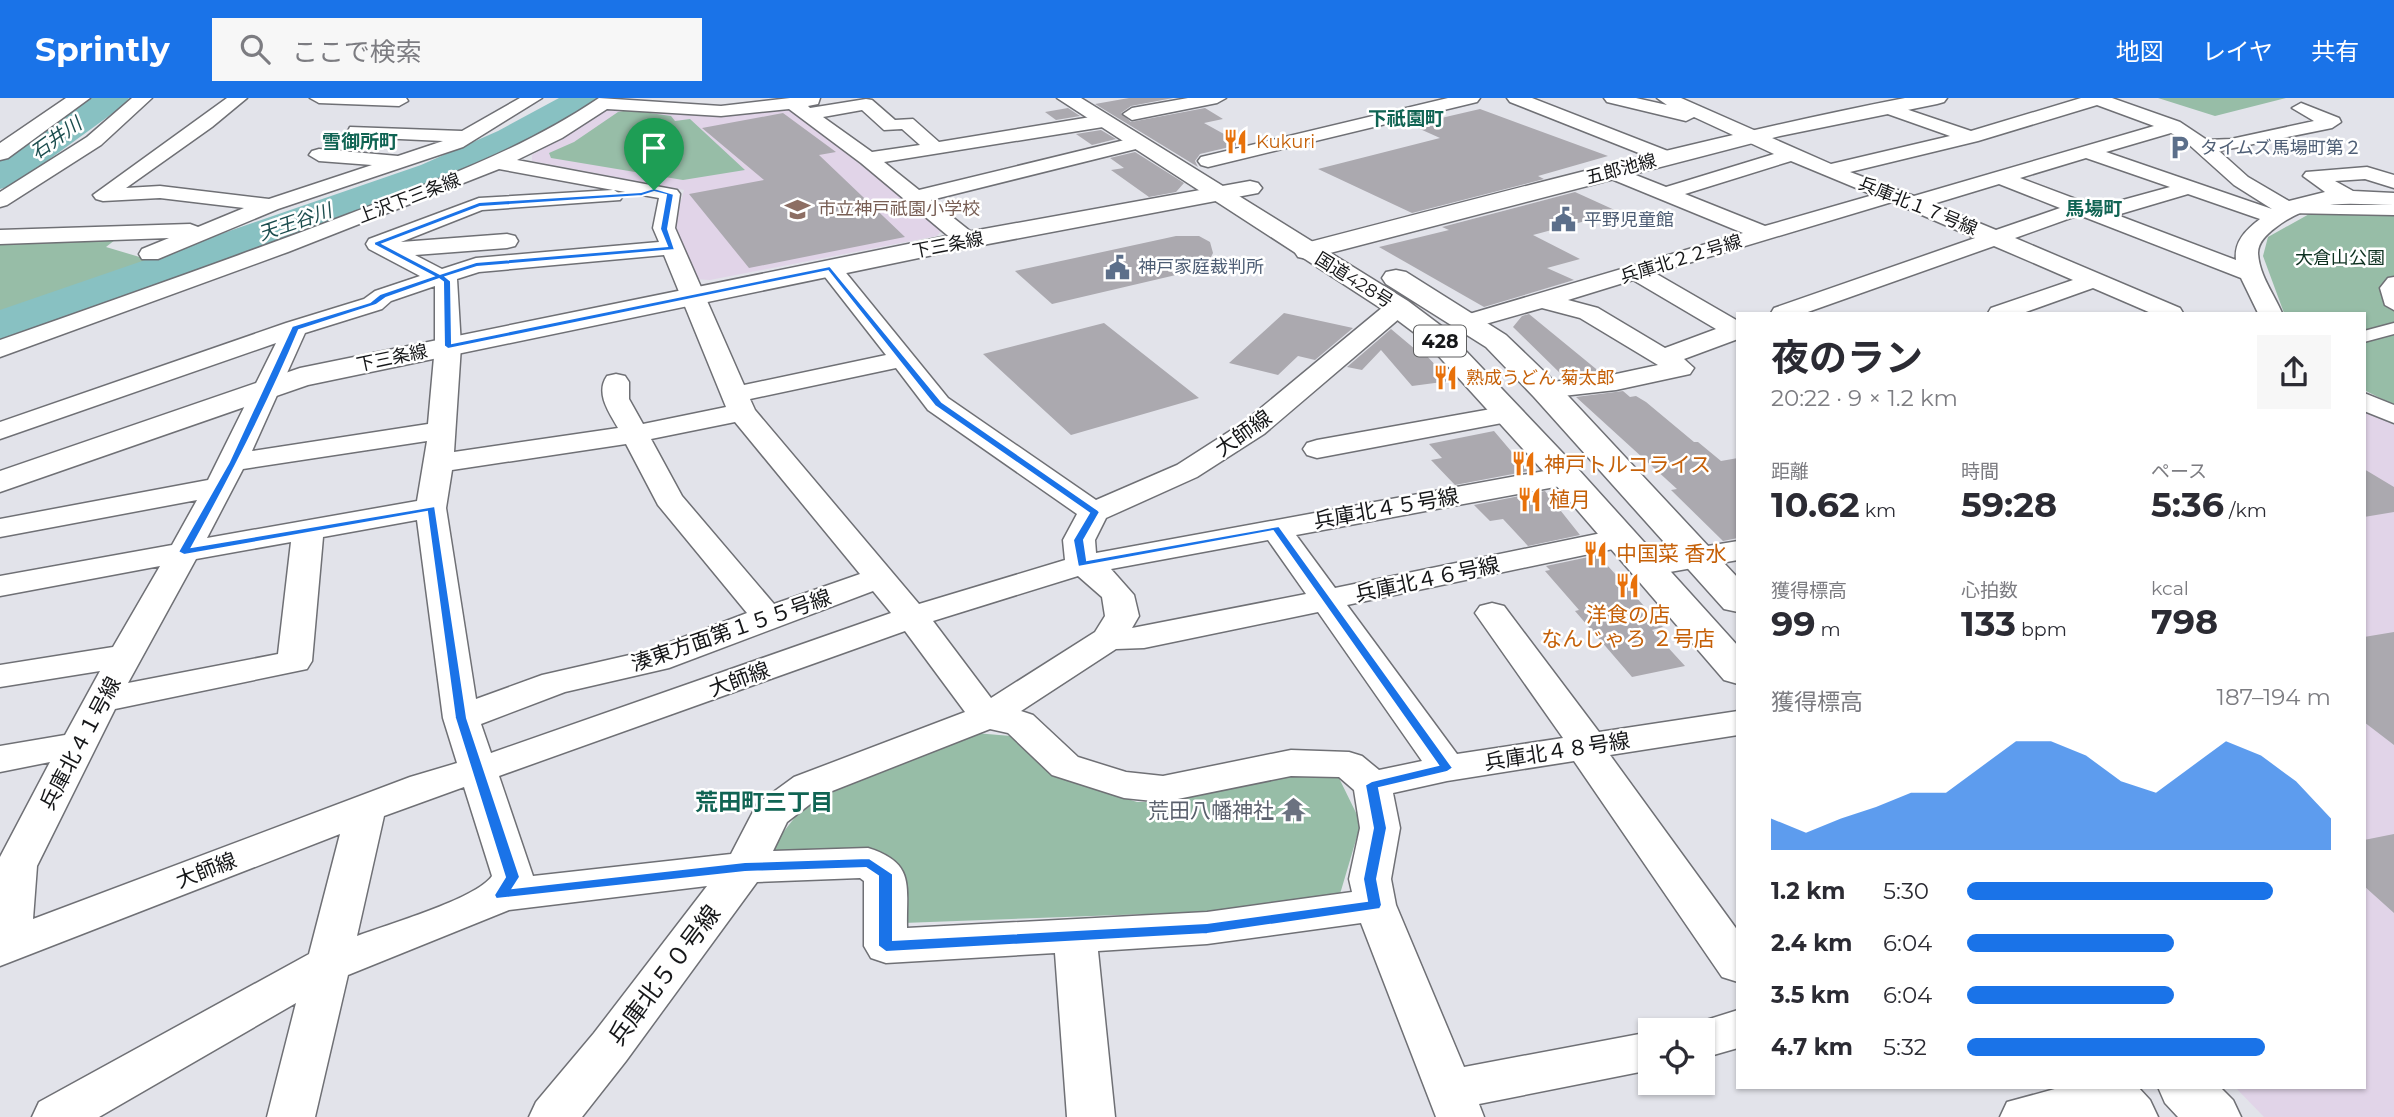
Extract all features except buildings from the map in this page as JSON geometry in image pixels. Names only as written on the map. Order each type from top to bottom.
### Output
[{"type":"main road","points":[[0,153],[80,98]]},
{"type":"main road","name":"国道428号","points":[[1067,98],[1104,109],[1135,129],[1217,194],[1398,307],[1434,334],[1566,476],[1736,669]]},
{"type":"main road","name":"五郎池線","points":[[1307,251],[1611,172],[1743,133],[1937,98]]},
{"type":"main road","name":"国道428号","points":[[1135,129],[1208,161],[1496,341],[1545,390],[1736,599]]},
{"type":"main road","name":"下三条線","points":[[0,482],[300,377],[967,240],[1250,188]]},
{"type":"main road","points":[[2187,1089],[2213,1117]]},
{"type":"street","points":[[0,201],[94,141],[143,98]]},
{"type":"street","points":[[238,98],[206,125],[154,156],[103,195],[160,192],[271,205]]},
{"type":"street","points":[[298,98],[399,101]]},
{"type":"street","points":[[150,254],[271,205],[407,161],[467,136],[533,98]]},
{"type":"street","points":[[796,105],[822,98]]},
{"type":"street","points":[[916,197],[1135,129],[1217,98]]},
{"type":"street","points":[[1208,161],[1471,98]]},
{"type":"street","points":[[1516,98],[1665,157]]},
{"type":"street","points":[[1614,98],[1743,133]]},
{"type":"street","name":"兵庫北１７号線","points":[[1666,98],[1791,155],[1904,199],[2169,312]]},
{"type":"street","points":[[1829,171],[1970,137],[2096,98],[2174,126],[2192,137],[2218,163],[2283,214]]},
{"type":"street","points":[[608,101],[722,111],[796,105],[866,104],[891,125],[906,123],[935,148]]},
{"type":"street","name":"上沢下三条線","points":[[0,349],[331,229],[499,163],[546,140],[608,101]]},
{"type":"street","points":[[796,105],[868,159],[967,240]]},
{"type":"street","points":[[1888,108],[1996,145]]},
{"type":"street","points":[[2200,146],[2231,145],[2332,122],[2301,108]]},
{"type":"street","points":[[868,159],[935,148],[1104,109]]},
{"type":"street","name":"兵庫北２２号線","points":[[1468,322],[1638,273],[1762,233],[1999,177],[2174,126]]},
{"type":"street","points":[[357,131],[467,136]]},
{"type":"street","points":[[2085,151],[2172,185],[2283,214],[2394,210]]},
{"type":"street","points":[[2022,154],[2048,162]]},
{"type":"street","points":[[319,155],[407,161]]},
{"type":"street","points":[[1664,194],[1791,155]]},
{"type":"street","points":[[2329,157],[2361,173],[2394,181]]},
{"type":"street","points":[[499,163],[670,194],[668,238],[738,403],[912,617],[987,717],[1020,723],[1065,766],[1124,785],[1163,789],[1291,763],[1349,765],[1372,785],[1380,828],[1370,879],[1375,905],[1455,1104],[1638,1054]]},
{"type":"street","points":[[1786,312],[1994,237],[2172,185],[2218,163]]},
{"type":"street","points":[[1611,172],[1762,233]]},
{"type":"street","points":[[2351,199],[2314,176],[2361,173]]},
{"type":"street","points":[[1999,177],[2251,274]]},
{"type":"street","points":[[501,895],[513,877],[461,718],[432,508],[439,463],[448,346],[447,281],[377,244],[479,205],[642,194],[654,190]]},
{"type":"street","points":[[2270,312],[2251,274],[2247,247],[2256,233],[2283,214],[2316,199],[2394,199]]},
{"type":"street","points":[[0,237],[210,230]]},
{"type":"street","points":[[387,250],[668,238]]},
{"type":"street","points":[[295,328],[279,315],[430,272],[668,238]]},
{"type":"street","points":[[830,268],[938,404],[1094,512],[1079,540],[1082,565],[1099,575],[1118,595],[1122,616],[1108,639]]},
{"type":"street","points":[[1638,273],[1736,330]]},
{"type":"street","points":[[2003,312],[2094,280]]},
{"type":"street","points":[[2394,282],[2389,288],[2394,305]]},
{"type":"street","points":[[1543,300],[1589,313],[1681,368],[1616,382],[1545,390]]},
{"type":"street","name":"大師線","points":[[1094,512],[1187,471],[1254,428],[1398,307]]},
{"type":"street","points":[[0,431],[295,328]]},
{"type":"street","name":"兵庫北４１号線","points":[[5,947],[16,866],[101,700],[227,474],[270,388],[295,328]]},
{"type":"street","points":[[2366,336],[2394,328]]},
{"type":"street","points":[[1664,357],[1736,331]]},
{"type":"street","points":[[439,463],[635,434],[903,359]]},
{"type":"street","points":[[616,382],[616,399],[669,499],[768,617]]},
{"type":"street","points":[[2366,402],[2394,415]]},
{"type":"street","points":[[1317,449],[1508,414]]},
{"type":"street","points":[[0,528],[227,474],[440,430]]},
{"type":"street","name":"兵庫北４５号線","points":[[1082,565],[1566,476]]},
{"type":"street","points":[[0,586],[432,508]]},
{"type":"street","points":[[1275,528],[1447,768]]},
{"type":"street","points":[[101,700],[295,661],[308,530]]},
{"type":"street","name":"兵庫北４６号線","points":[[1108,639],[1144,638],[1621,538]]},
{"type":"street","points":[[1647,566],[1736,550]]},
{"type":"street","name":"大師線","points":[[5,947],[366,808],[526,755],[912,617],[1082,565]]},
{"type":"street","name":"湊東方面第１５５号線","points":[[461,718],[555,683],[657,660],[880,578]]},
{"type":"street","points":[[1492,613],[1580,732],[1584,747],[1736,962]]},
{"type":"street","name":"兵庫北５０号線","points":[[553,1117],[610,1047],[745,867],[771,814],[808,786],[987,717],[1108,639]]},
{"type":"street","points":[[0,677],[126,656]]},
{"type":"street","name":"兵庫北４８号線","points":[[1372,785],[1447,768],[1736,723]]},
{"type":"street","points":[[0,759],[78,745]]},
{"type":"street","points":[[290,1117],[366,808]]},
{"type":"street","points":[[56,1117],[326,965],[473,909],[501,895],[745,867],[869,863],[886,874],[886,946],[1207,928],[1375,905]]},
{"type":"street","points":[[1075,937],[1091,1117]]},
{"type":"street","points":[[1715,1036],[1736,1030]]},
{"type":"street","points":[[2024,1117],[2115,1100]]},
{"type":"shaded area","name":"市立神戸祇園小学校","points":[[622,107],[791,110],[943,229],[937,236],[710,280],[694,279],[673,228],[684,190],[532,161],[532,155],[605,110]]},
{"type":"shaded area","points":[[2366,410],[2394,425],[2394,1117],[2264,1117],[2237,1089],[2366,1089]]},
{"type":"green space","points":[[2158,98],[2286,98],[2215,116]]},
{"type":"green space","points":[[629,110],[671,116],[675,121],[690,119],[745,170],[683,180],[551,158],[549,153],[574,142],[618,112]]},
{"type":"green space","name":"大倉山公園","points":[[2394,202],[2394,405],[2366,391],[2366,312],[2284,312],[2263,256],[2268,237],[2329,203]]},
{"type":"green space","points":[[120,236],[106,247],[163,264],[0,322],[0,240]]},
{"type":"green space","points":[[975,733],[1011,736],[1050,774],[1137,802],[1167,802],[1289,776],[1339,778],[1361,823],[1340,894],[1202,912],[903,923],[900,871],[772,859],[774,844],[810,798]]},
{"type":"waterway","name":"石井川","points":[[0,177],[112,98]]},
{"type":"waterway","name":"天王谷川","points":[[0,326],[435,173],[529,130],[582,98]]},
{"type":"place","name":"Kukuri","points":[[1236,142]]},
{"type":"place","name":"タイムズ馬場町第２","points":[[2180,148]]},
{"type":"place","name":"市立神戸祇園小学校","points":[[798,209]]},
{"type":"place","name":"平野児童館","points":[[1564,220]]},
{"type":"place","name":"神戸家庭裁判所","points":[[1118,267]]},
{"type":"place","name":"熟成うどん 菊太郎","points":[[1446,378]]},
{"type":"place","name":"神戸トルコライス","points":[[1524,464]]},
{"type":"place","name":"植月","points":[[1529,499]]},
{"type":"place","name":"中国菜 香水","points":[[1596,553]]},
{"type":"place","name":"洋食の店 なんじゃろ ２号店","points":[[1628,585]]},
{"type":"place","name":"荒田八幡神社","points":[[1294,810]]},
{"type":"district","name":"下祇園町","points":[[1406,118]]},
{"type":"district","name":"雪御所町","points":[[360,141]]},
{"type":"district","name":"馬場町","points":[[2094,208]]},
{"type":"district","name":"荒田町三丁目","points":[[764,802]]},
{"type":"route","points":[[654,190],[642,194],[479,205],[377,244],[440,276],[447,281],[448,346],[830,268],[938,404],[1094,512],[1079,540],[1082,565],[1275,528],[1447,768],[1372,785],[1380,828],[1370,879],[1375,905],[1207,928],[886,946],[886,874],[869,863],[745,867],[501,895],[513,877],[461,718],[432,508],[184,552],[234,462],[270,388],[295,328],[373,304],[383,296],[440,276],[476,265],[672,248],[664,229],[670,194],[654,190]]}]
